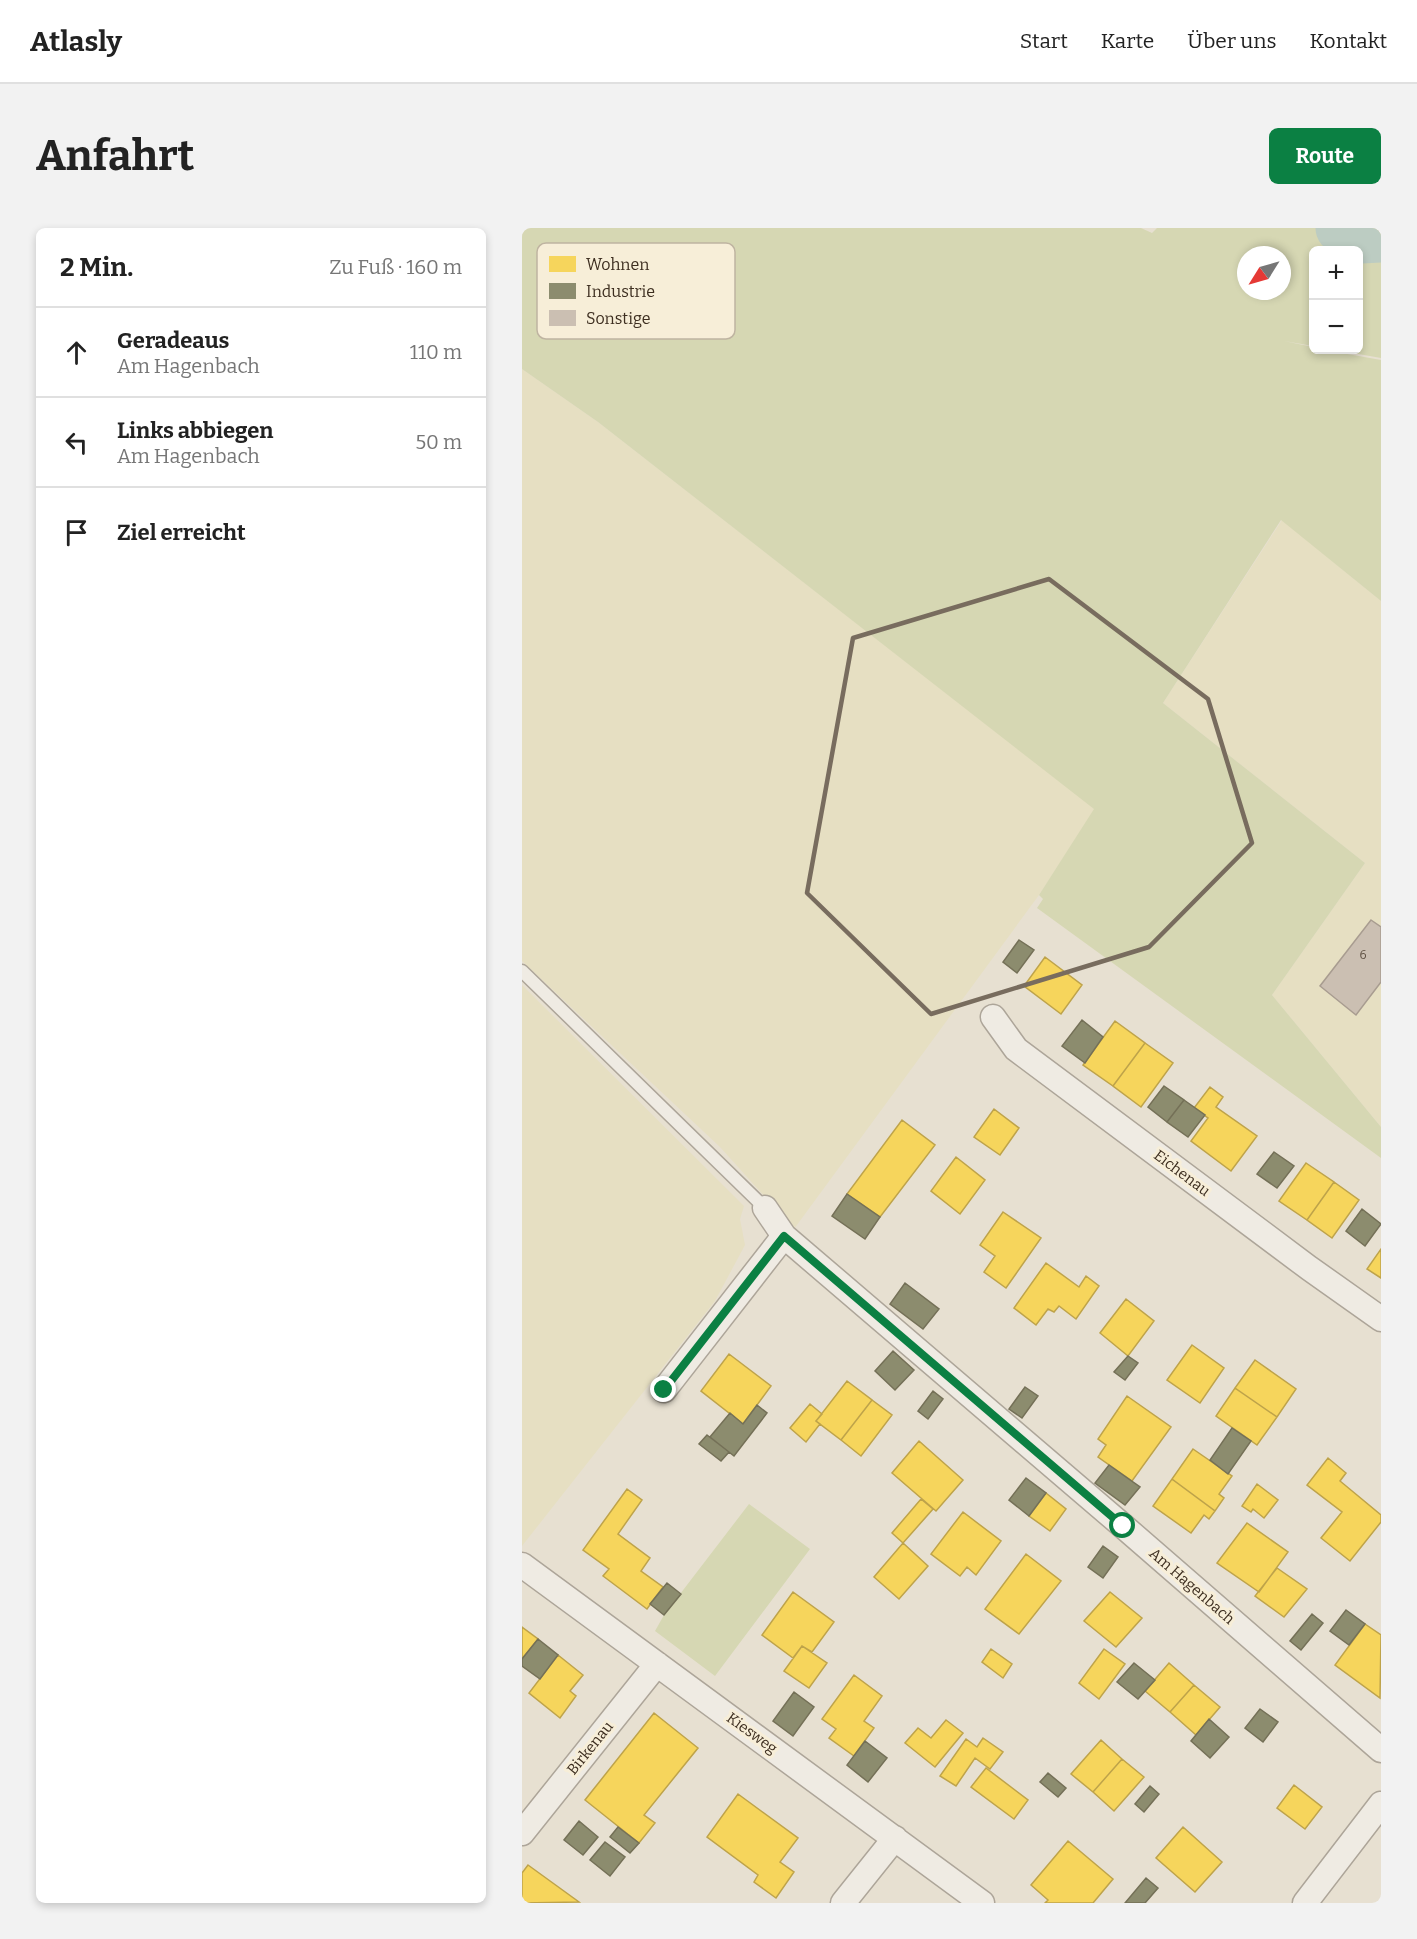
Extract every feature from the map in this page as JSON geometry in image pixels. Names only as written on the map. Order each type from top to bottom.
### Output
[{"type":"street","name":"Eichenau","points":[[993,1017],[1016,1049],[1381,1319]]},
{"type":"street","name":"Am Hagenbach","points":[[765,1208],[784,1236],[1381,1750]]},
{"type":"street","points":[[664,1390],[784,1236]]},
{"type":"street","name":"Kiesweg","points":[[522,1565],[982,1903]]},
{"type":"street","name":"Birkenau","points":[[522,1833],[657,1664]]},
{"type":"street","points":[[1305,1903],[1381,1804]]},
{"type":"street","points":[[843,1903],[895,1838]]},
{"type":"lane","points":[[522,971],[765,1208]]},
{"type":"highlighted area","points":[[1049,579],[1208,699],[1252,843],[1149,947],[931,1014],[807,893],[853,638]]},
{"type":"shaded area","points":[[522,369],[598,422],[1095,809],[1039,895],[794,1229],[720,1147],[522,961]]},
{"type":"shaded area","points":[[1282,520],[1381,601],[1381,1127],[1272,995],[1365,863],[1163,703]]},
{"type":"shaded area","points":[[522,985],[744,1206],[740,1219],[745,1245],[715,1301],[522,1546]]},
{"type":"green space","points":[[522,228],[1141,228],[1152,233],[1157,228],[1381,228],[1381,358],[1358,354],[1363,354],[1363,246],[1309,246],[1309,345],[1284,341],[1309,346],[1309,354],[1347,354],[1381,360],[1381,601],[1281,520],[1163,703],[1365,863],[1272,995],[1381,1127],[1381,1158],[1037,908],[1043,899],[1039,895],[1094,809],[598,422],[522,369]]},
{"type":"green space","points":[[749,1504],[810,1549],[715,1676],[655,1631],[664,1615]]},
{"type":"building: Wohnen","points":[[1045,957],[1082,985],[1061,1014],[1024,986]]},
{"type":"building: Wohnen","points":[[1115,1021],[1145,1043],[1113,1086],[1083,1065]]},
{"type":"building: Wohnen","points":[[1145,1043],[1173,1063],[1141,1107],[1113,1086]]},
{"type":"building: Wohnen","points":[[1210,1087],[1223,1097],[1216,1107],[1257,1136],[1231,1171],[1191,1141],[1208,1118],[1194,1108]]},
{"type":"building: Wohnen","points":[[994,1109],[1019,1128],[1000,1155],[974,1137]]},
{"type":"building: Wohnen","points":[[902,1120],[935,1145],[880,1217],[847,1194]]},
{"type":"building: Wohnen","points":[[956,1157],[985,1180],[960,1214],[931,1191]]},
{"type":"building: Wohnen","points":[[1306,1163],[1334,1182],[1307,1220],[1279,1201]]},
{"type":"building: Wohnen","points":[[1334,1182],[1359,1200],[1332,1238],[1307,1220]]},
{"type":"building: Wohnen","points":[[1003,1212],[1041,1238],[1006,1288],[984,1272],[995,1256],[980,1245]]},
{"type":"building: Wohnen","points":[[1381,1249],[1381,1278],[1367,1269]]},
{"type":"building: Wohnen","points":[[1046,1263],[1079,1287],[1086,1276],[1099,1286],[1076,1319],[1059,1306],[1054,1312],[1048,1309],[1036,1325],[1014,1308]]},
{"type":"building: Wohnen","points":[[1126,1299],[1154,1321],[1128,1356],[1100,1333]]},
{"type":"building: Wohnen","points":[[1192,1345],[1224,1368],[1200,1403],[1167,1380]]},
{"type":"building: Wohnen","points":[[729,1354],[771,1386],[743,1424],[701,1391]]},
{"type":"building: Wohnen","points":[[1255,1360],[1296,1389],[1277,1417],[1235,1388]]},
{"type":"building: Wohnen","points":[[847,1381],[872,1400],[841,1440],[816,1421]]},
{"type":"building: Wohnen","points":[[1235,1388],[1277,1417],[1257,1445],[1216,1416]]},
{"type":"building: Wohnen","points":[[1127,1396],[1171,1427],[1132,1481],[1098,1457],[1106,1445],[1098,1439]]},
{"type":"building: Wohnen","points":[[872,1400],[892,1415],[861,1456],[841,1440]]},
{"type":"building: Wohnen","points":[[810,1404],[822,1414],[816,1421],[820,1424],[806,1442],[790,1428]]},
{"type":"building: Wohnen","points":[[919,1441],[963,1480],[936,1511],[892,1473]]},
{"type":"building: Wohnen","points":[[1193,1449],[1232,1476],[1219,1494],[1224,1498],[1215,1511],[1172,1479]]},
{"type":"building: Wohnen","points":[[1328,1458],[1346,1473],[1340,1481],[1381,1515],[1381,1522],[1350,1561],[1321,1538],[1342,1512],[1307,1485]]},
{"type":"building: Wohnen","points":[[1172,1479],[1215,1511],[1209,1519],[1204,1515],[1191,1533],[1153,1506]]},
{"type":"building: Wohnen","points":[[1257,1484],[1278,1500],[1264,1518],[1253,1509],[1251,1512],[1242,1506]]},
{"type":"building: Wohnen","points":[[627,1489],[642,1500],[618,1534],[650,1558],[641,1571],[663,1587],[647,1609],[603,1576],[609,1569],[583,1550]]},
{"type":"building: Wohnen","points":[[1046,1493],[1066,1509],[1050,1531],[1029,1516]]},
{"type":"building: Wohnen","points":[[921,1499],[933,1509],[903,1543],[892,1533]]},
{"type":"building: Wohnen","points":[[963,1512],[1001,1541],[976,1575],[967,1567],[960,1576],[931,1554]]},
{"type":"building: Wohnen","points":[[1247,1523],[1288,1552],[1259,1592],[1217,1563]]},
{"type":"building: Wohnen","points":[[903,1543],[928,1566],[899,1599],[874,1577]]},
{"type":"building: Wohnen","points":[[1026,1554],[1061,1581],[1019,1634],[985,1609]]},
{"type":"building: Wohnen","points":[[1277,1568],[1307,1589],[1284,1617],[1255,1596]]},
{"type":"building: Wohnen","points":[[793,1592],[834,1622],[812,1652],[802,1646],[793,1658],[762,1635]]},
{"type":"building: Wohnen","points":[[1110,1592],[1142,1618],[1116,1647],[1084,1621]]},
{"type":"building: Wohnen","points":[[1365,1624],[1381,1635],[1380,1698],[1335,1665]]},
{"type":"building: Wohnen","points":[[522,1627],[538,1639],[522,1659]]},
{"type":"building: Wohnen","points":[[802,1646],[827,1663],[809,1688],[784,1671]]},
{"type":"building: Wohnen","points":[[991,1649],[1012,1664],[1003,1678],[982,1662]]},
{"type":"building: Wohnen","points":[[1104,1649],[1125,1664],[1099,1699],[1079,1683]]},
{"type":"building: Wohnen","points":[[558,1655],[583,1675],[570,1691],[576,1696],[560,1718],[529,1693]]},
{"type":"building: Wohnen","points":[[1169,1663],[1194,1685],[1170,1712],[1145,1691]]},
{"type":"building: Wohnen","points":[[854,1675],[882,1696],[864,1721],[874,1728],[854,1756],[829,1738],[836,1729],[822,1719]]},
{"type":"building: Wohnen","points":[[1194,1685],[1220,1707],[1196,1735],[1170,1712]]},
{"type":"building: Wohnen","points":[[654,1713],[698,1748],[644,1815],[655,1823],[639,1843],[585,1800]]},
{"type":"building: Wohnen","points":[[946,1720],[963,1733],[935,1767],[905,1743],[918,1728],[931,1738]]},
{"type":"building: Wohnen","points":[[983,1738],[1003,1752],[990,1769],[975,1758],[956,1786],[940,1776],[966,1739],[977,1747]]},
{"type":"building: Wohnen","points":[[1101,1740],[1122,1759],[1093,1792],[1071,1774]]},
{"type":"building: Wohnen","points":[[1122,1759],[1144,1777],[1114,1811],[1093,1792]]},
{"type":"building: Wohnen","points":[[986,1768],[1028,1800],[1014,1819],[971,1787]]},
{"type":"building: Wohnen","points":[[1294,1785],[1322,1807],[1305,1829],[1277,1808]]},
{"type":"building: Wohnen","points":[[738,1794],[798,1838],[780,1862],[794,1872],[776,1898],[754,1882],[758,1875],[707,1837]]},
{"type":"building: Wohnen","points":[[1183,1827],[1222,1862],[1195,1892],[1156,1858]]},
{"type":"building: Wohnen","points":[[1068,1841],[1113,1879],[1093,1903],[1045,1903],[1048,1900],[1031,1885]]},
{"type":"building: Wohnen","points":[[528,1865],[579,1902],[522,1903],[522,1873]]},
{"type":"building: Industrie","points":[[1019,940],[1034,950],[1017,973],[1003,962]]},
{"type":"building: Industrie","points":[[1082,1020],[1103,1037],[1085,1063],[1062,1046]]},
{"type":"building: Industrie","points":[[1164,1086],[1184,1100],[1167,1122],[1148,1107]]},
{"type":"building: Industrie","points":[[1184,1100],[1205,1115],[1188,1137],[1167,1122]]},
{"type":"building: Industrie","points":[[1274,1152],[1294,1166],[1277,1188],[1257,1174]]},
{"type":"building: Industrie","points":[[847,1194],[880,1217],[865,1239],[832,1216]]},
{"type":"building: Industrie","points":[[1362,1209],[1381,1224],[1365,1246],[1346,1231]]},
{"type":"building: Industrie","points":[[905,1283],[939,1309],[923,1329],[890,1304]]},
{"type":"building: Industrie","points":[[893,1351],[914,1370],[895,1390],[875,1371]]},
{"type":"building: Industrie","points":[[1128,1356],[1138,1363],[1125,1380],[1114,1372]]},
{"type":"building: Industrie","points":[[1025,1387],[1038,1396],[1022,1418],[1009,1409]]},
{"type":"building: Industrie","points":[[933,1391],[943,1399],[928,1419],[918,1411]]},
{"type":"building: Industrie","points":[[757,1405],[767,1413],[734,1456],[710,1437],[730,1413],[743,1424]]},
{"type":"building: Industrie","points":[[1232,1428],[1251,1441],[1228,1474],[1210,1460]]},
{"type":"building: Industrie","points":[[707,1435],[729,1452],[721,1461],[699,1444]]},
{"type":"building: Industrie","points":[[1109,1465],[1140,1487],[1125,1505],[1095,1483]]},
{"type":"building: Industrie","points":[[1026,1478],[1046,1493],[1029,1516],[1009,1500]]},
{"type":"building: Industrie","points":[[1103,1546],[1118,1557],[1103,1578],[1088,1567]]},
{"type":"building: Industrie","points":[[667,1583],[681,1594],[664,1615],[650,1604]]},
{"type":"building: Industrie","points":[[1346,1610],[1365,1624],[1349,1645],[1330,1631]]},
{"type":"building: Industrie","points":[[1312,1614],[1323,1623],[1301,1650],[1290,1641]]},
{"type":"building: Industrie","points":[[538,1639],[558,1655],[540,1679],[522,1666],[522,1659]]},
{"type":"building: Industrie","points":[[1134,1663],[1155,1680],[1138,1699],[1117,1682]]},
{"type":"building: Industrie","points":[[794,1692],[814,1707],[793,1736],[773,1721]]},
{"type":"building: Industrie","points":[[1260,1709],[1278,1722],[1263,1742],[1245,1728]]},
{"type":"building: Industrie","points":[[1209,1719],[1229,1737],[1210,1758],[1191,1741]]},
{"type":"building: Industrie","points":[[865,1741],[887,1758],[868,1782],[847,1765]]},
{"type":"building: Industrie","points":[[1048,1773],[1066,1788],[1058,1797],[1040,1782]]},
{"type":"building: Industrie","points":[[1150,1786],[1159,1794],[1144,1812],[1135,1804]]},
{"type":"building: Industrie","points":[[579,1821],[598,1837],[583,1855],[564,1840]]},
{"type":"building: Industrie","points":[[618,1827],[639,1843],[630,1853],[610,1837]]},
{"type":"building: Industrie","points":[[605,1842],[625,1857],[610,1876],[590,1860]]},
{"type":"building: Industrie","points":[[1146,1878],[1158,1888],[1145,1903],[1125,1903]]},
{"type":"building: Sonstige","points":[[1371,920],[1381,927],[1381,982],[1356,1015],[1320,986]]},
{"type":"waterway","points":[[1341,228],[1361,238],[1381,237]]},
{"type":"route","points":[[664,1390],[784,1236],[1123,1526]]}]
